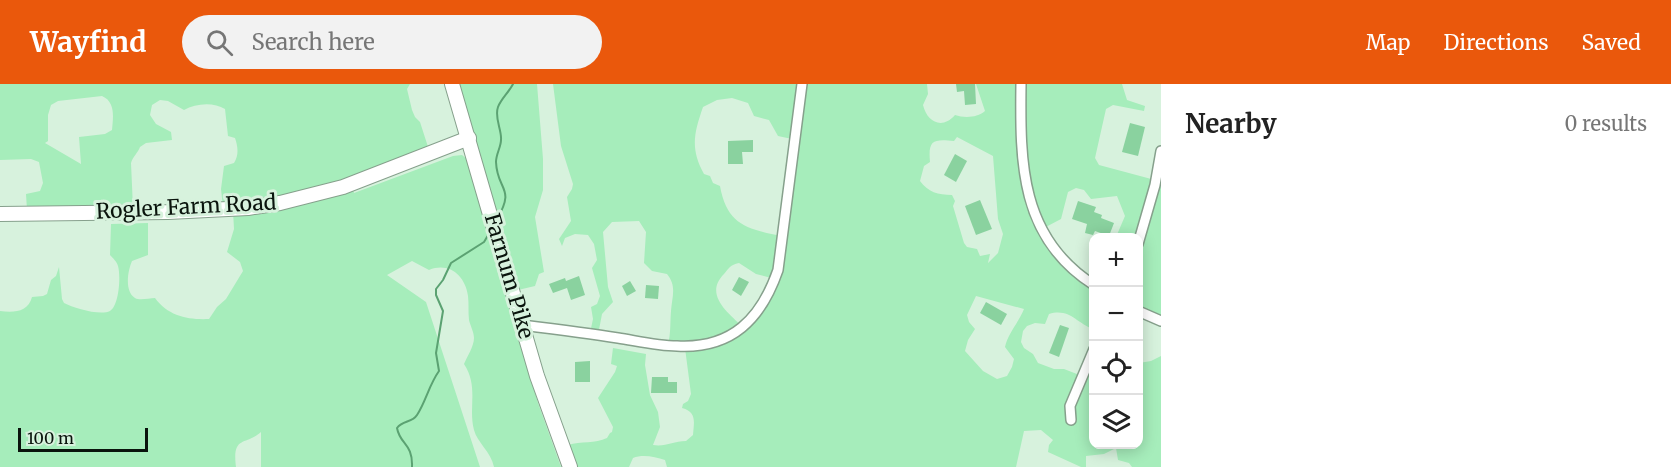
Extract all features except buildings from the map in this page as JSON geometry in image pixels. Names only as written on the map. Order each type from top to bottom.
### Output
[{"type":"street","name":"Farnum Pike","points":[[452,84],[537,376],[570,467]]},
{"type":"street","points":[[522,325],[677,346],[710,344],[737,331],[757,314],[770,294],[778,270],[802,84]]},
{"type":"street","points":[[1021,84],[1024,178],[1031,206],[1046,237],[1062,260],[1089,281]]},
{"type":"street","name":"Rogler Farm Road","points":[[0,214],[168,212],[280,204],[343,187],[469,138]]},
{"type":"street","points":[[1141,233],[1155,185],[1161,152]]},
{"type":"street","points":[[1143,313],[1161,321]]},
{"type":"street","points":[[1071,420],[1070,406],[1089,361]]},
{"type":"green space","points":[[0,84],[410,84],[407,89],[412,110],[420,122],[429,150],[307,194],[223,207],[221,189],[224,166],[234,163],[238,151],[235,138],[228,136],[225,109],[205,104],[184,110],[168,101],[160,100],[152,105],[150,115],[156,124],[171,132],[172,140],[146,143],[140,147],[133,158],[131,163],[133,208],[27,210],[26,194],[40,191],[43,183],[39,162],[31,159],[0,160]],"holes":[[[102,96],[110,102],[113,111],[112,130],[105,134],[79,137],[81,164],[45,143],[48,141],[48,115],[51,105],[58,101]]]},
{"type":"green space","points":[[452,84],[537,84],[543,190],[535,217],[544,272],[539,274],[535,286],[518,290],[485,172],[480,173]]},
{"type":"green space","points":[[553,84],[927,84],[928,94],[923,105],[925,111],[931,120],[940,123],[950,120],[955,115],[970,117],[985,111],[976,84],[1122,84],[1127,100],[1145,106],[1144,111],[1113,105],[1106,109],[1095,158],[1099,165],[1155,180],[1156,184],[1161,185],[1161,323],[1143,314],[1143,233],[1118,233],[1125,216],[1117,196],[1091,199],[1084,190],[1076,188],[1068,192],[1061,219],[1042,229],[1089,282],[1089,327],[1062,313],[1049,314],[1045,324],[1035,323],[1027,326],[1023,331],[1021,342],[1038,363],[1054,369],[1064,369],[1082,376],[1089,363],[1089,449],[1114,449],[1104,454],[1086,456],[1086,467],[1081,467],[1048,452],[1053,440],[1041,430],[1024,431],[1016,467],[667,467],[665,460],[645,456],[633,458],[629,467],[576,467],[568,445],[602,440],[612,432],[613,427],[598,398],[617,366],[611,364],[613,348],[646,354],[645,365],[650,395],[658,412],[660,427],[653,445],[686,441],[693,435],[694,422],[690,412],[682,408],[691,394],[685,348],[668,345],[672,283],[667,274],[652,271],[644,263],[646,232],[639,221],[612,222],[603,232],[608,287],[613,302],[602,314],[598,335],[590,333],[593,319],[591,307],[597,304],[600,296],[592,268],[597,260],[594,244],[588,235],[575,234],[565,238],[562,246],[559,239],[571,221],[567,197],[573,184],[561,146]],"holes":[[[732,98],[748,103],[754,116],[769,120],[778,136],[792,139],[782,236],[759,231],[740,223],[733,217],[723,199],[720,186],[713,183],[710,176],[704,174],[697,157],[695,141],[703,107],[717,100]],[[957,137],[993,156],[998,219],[1003,234],[998,253],[988,263],[990,254],[980,256],[977,249],[967,247],[964,243],[952,195],[934,192],[920,181],[924,166],[930,162],[930,149],[933,142],[954,141]],[[739,263],[756,274],[775,279],[742,326],[724,309],[716,289],[718,281],[730,267]],[[976,296],[1024,309],[1005,347],[1014,359],[1007,376],[997,379],[983,371],[965,351],[968,340],[975,329],[967,315]]]},
{"type":"green space","points":[[462,155],[468,160],[538,403],[561,467],[494,467],[472,422],[471,381],[464,364],[474,338],[469,320],[466,289],[460,276],[455,272],[443,268],[429,270],[412,261],[387,275],[426,302],[480,467],[261,467],[261,432],[238,446],[235,457],[236,467],[0,467],[0,311],[10,312],[24,309],[32,297],[47,294],[51,280],[56,276],[59,267],[64,303],[94,312],[110,311],[117,297],[119,277],[115,260],[110,255],[111,224],[148,223],[148,255],[132,261],[129,270],[129,291],[135,298],[155,298],[166,309],[179,316],[209,319],[226,299],[243,271],[240,262],[227,252],[234,229],[233,211],[352,186],[354,193],[453,156]]},
{"type":"green space","points":[[1161,356],[1161,467],[1132,467],[1129,463],[1118,460],[1116,449],[1143,449],[1143,362]]},
{"type":"waterway","points":[[497,219],[505,201],[496,162],[501,140],[497,111],[499,104],[513,84]]},
{"type":"waterway","points":[[412,467],[410,453],[397,428],[417,415],[439,371],[436,353],[443,311],[436,295],[436,289],[451,263],[484,242],[490,232]]}]
